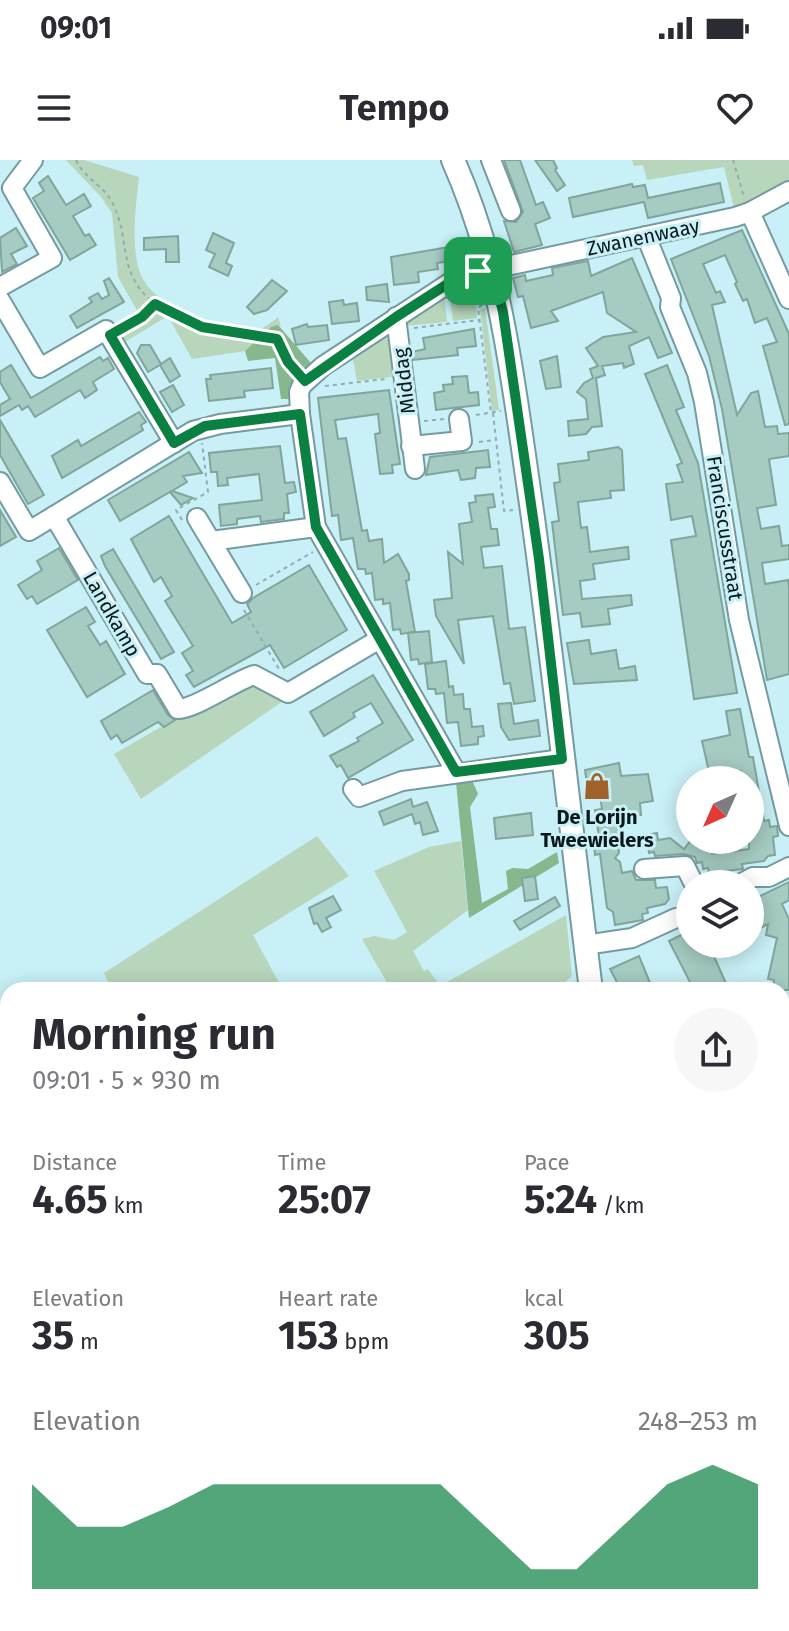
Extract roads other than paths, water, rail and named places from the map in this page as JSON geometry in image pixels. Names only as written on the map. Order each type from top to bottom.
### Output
[{"type":"main road","points":[[453,160],[470,197],[503,312],[539,559],[590,982]]},
{"type":"street","points":[[0,287],[52,258],[12,188],[33,160]]},
{"type":"street","points":[[491,160],[511,211]]},
{"type":"street","name":"Zwanenwaay","points":[[492,268],[750,212],[789,191]]},
{"type":"street","points":[[750,212],[789,299]]},
{"type":"street","name":"Franciscusstraat","points":[[646,236],[697,373],[739,620],[789,826]]},
{"type":"street","name":"Middag","points":[[300,414],[302,385],[460,276],[492,268]]},
{"type":"street","points":[[0,300],[40,368],[106,330],[174,443]]},
{"type":"street","name":"Middag","points":[[396,323],[415,469]]},
{"type":"street","points":[[0,482],[29,531],[205,426],[300,414],[316,527],[456,772]]},
{"type":"street","points":[[411,446],[462,441],[459,419]]},
{"type":"street","name":"Landkamp","points":[[54,516],[147,674],[157,674],[178,709],[187,709],[232,682],[254,675],[288,693],[378,640]]},
{"type":"street","points":[[197,518],[242,593]]},
{"type":"street","points":[[211,541],[316,527]]},
{"type":"street","points":[[353,789],[359,797],[402,781],[562,759]]},
{"type":"street","points":[[644,869],[685,866],[687,870]]},
{"type":"street","points":[[764,877],[789,867]]},
{"type":"street","points":[[585,945],[632,938],[676,918]]},
{"type":"place","name":"De Lorijn Tweewielers","points":[[597,786]]}]
